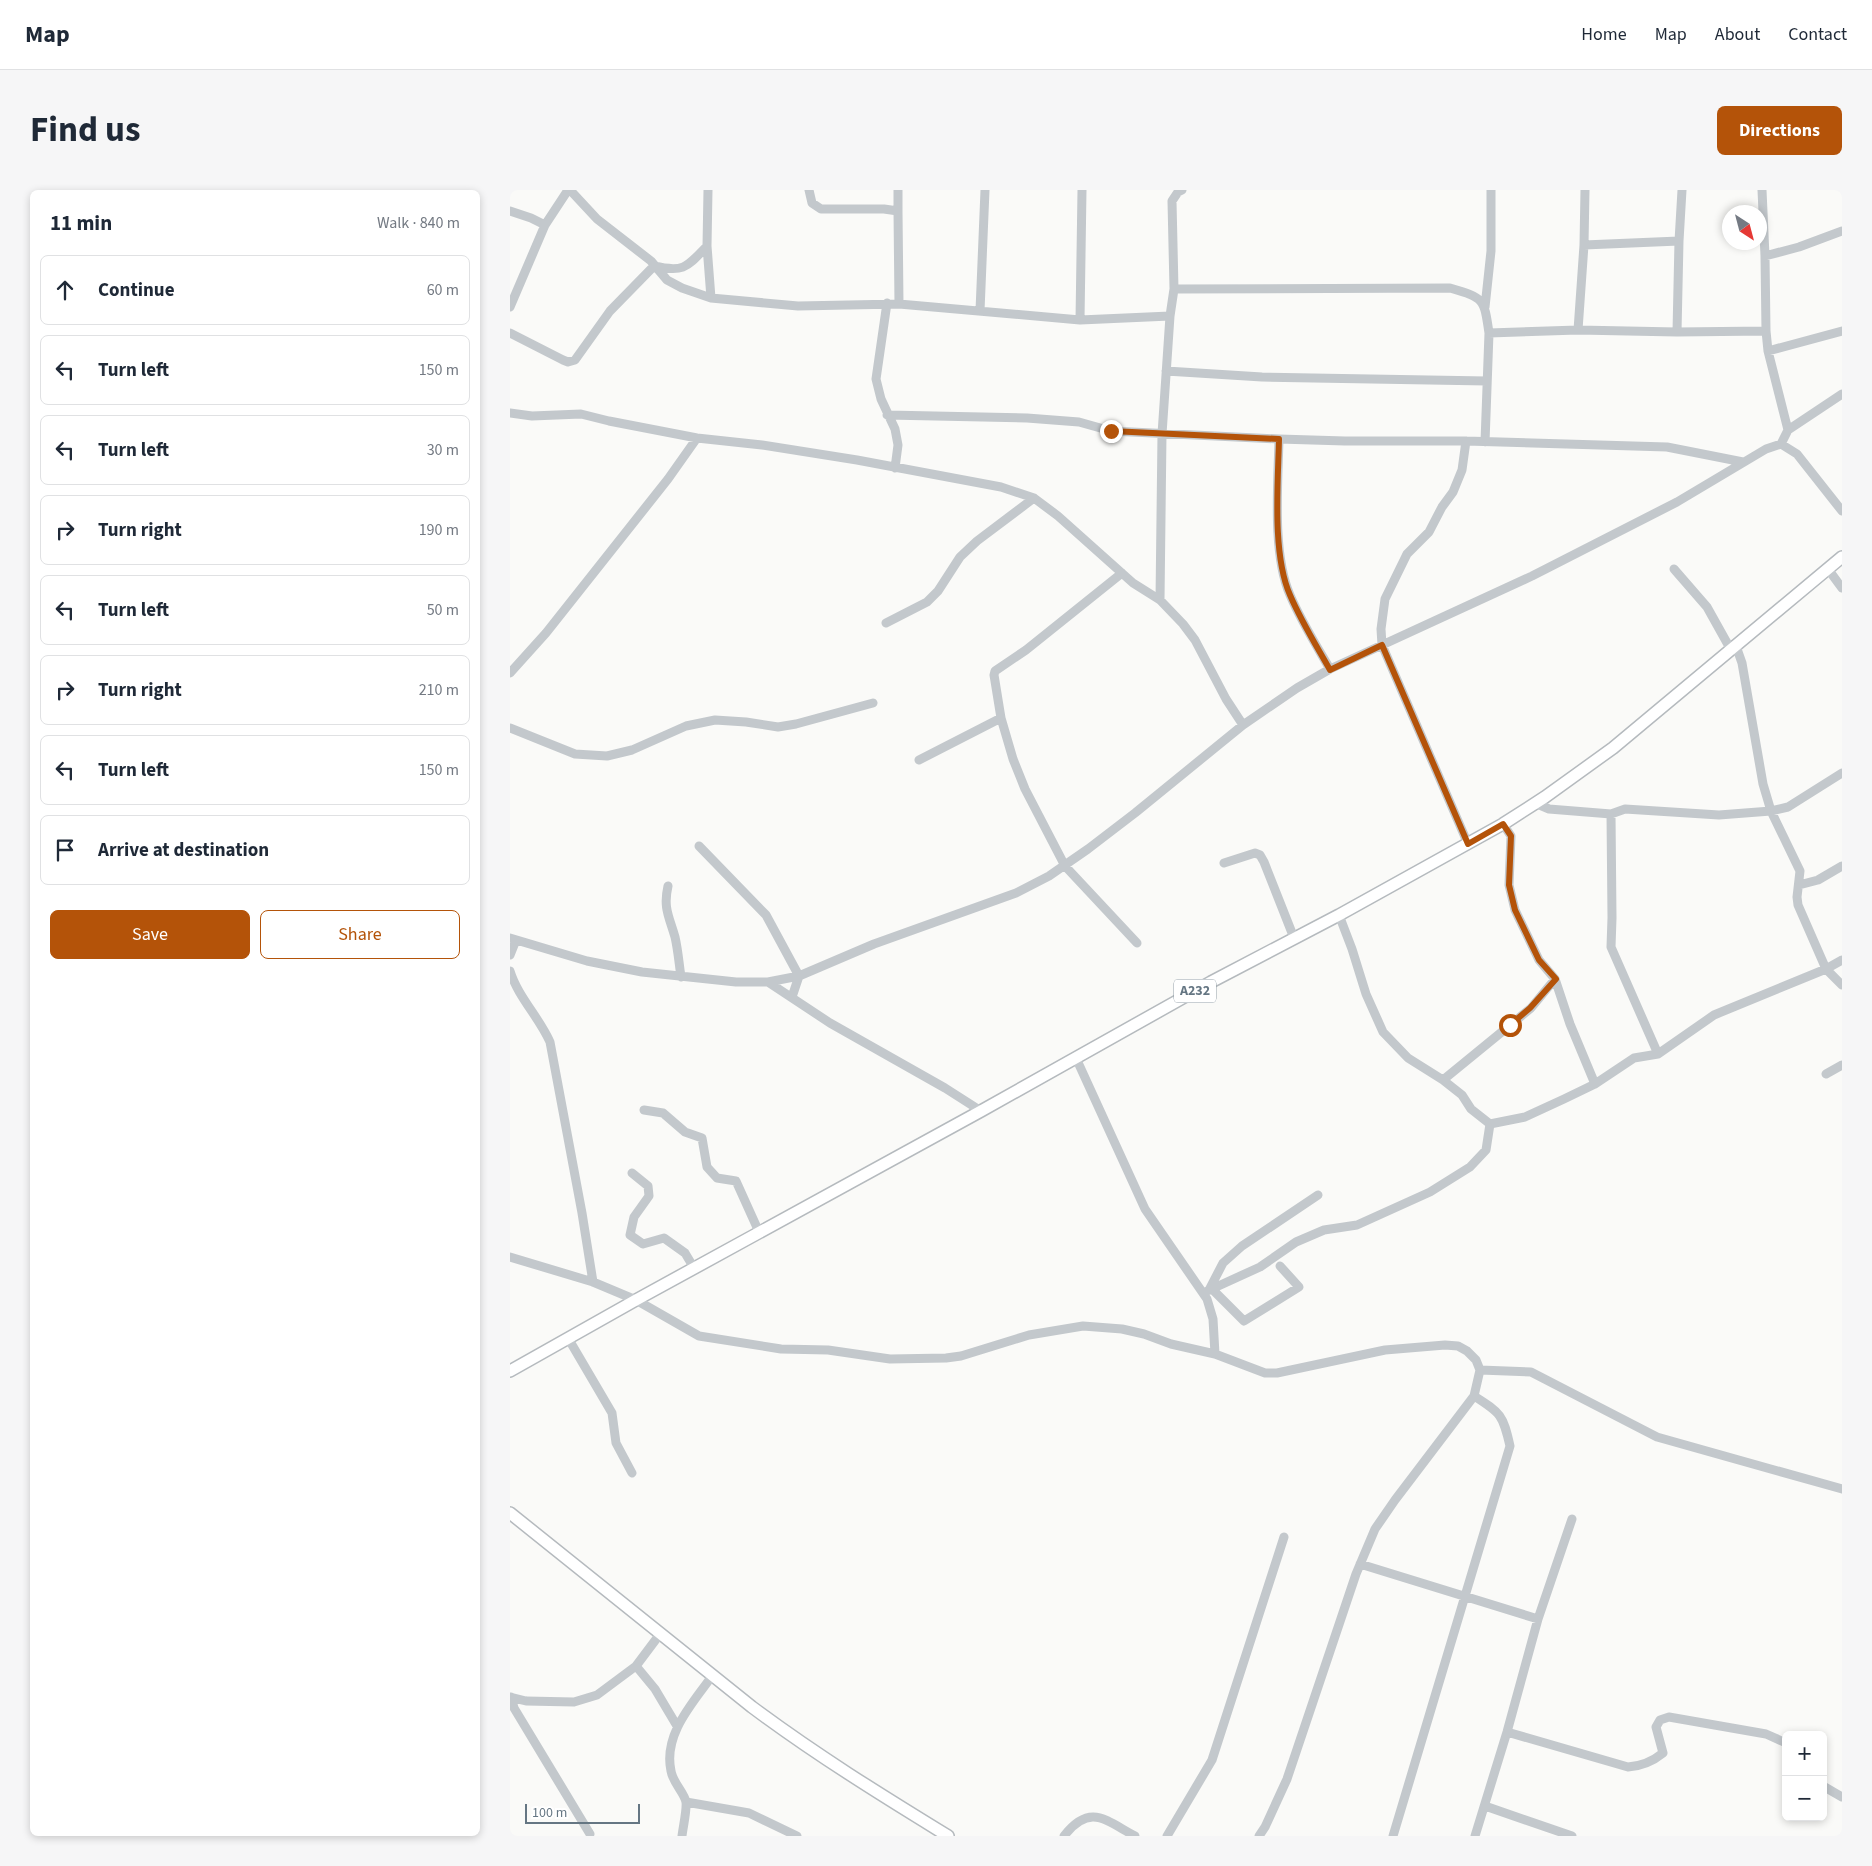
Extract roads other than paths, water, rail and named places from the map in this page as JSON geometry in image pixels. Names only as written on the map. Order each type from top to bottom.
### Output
[{"type":"main road","name":"A232","points":[[510,1370],[1211,982],[1503,824],[1613,748],[1842,557]]},
{"type":"main road","points":[[510,1513],[752,1707],[822,1758],[948,1836]]},
{"type":"street","points":[[510,307],[545,225],[569,190],[597,219],[651,261],[667,280],[682,288],[711,298],[798,306],[888,303],[1080,320],[1170,316]]},
{"type":"street","points":[[708,190],[707,246],[711,298]]},
{"type":"street","points":[[809,190],[812,203],[821,209],[884,209],[898,211]]},
{"type":"street","points":[[898,190],[899,304]]},
{"type":"street","points":[[980,311],[985,190]]},
{"type":"street","points":[[1080,320],[1082,190]]},
{"type":"street","points":[[1485,442],[1489,333],[1485,307],[1491,251],[1491,190]]},
{"type":"street","points":[[1578,330],[1584,245],[1585,190]]},
{"type":"street","points":[[1677,332],[1682,190]]},
{"type":"street","points":[[1762,190],[1768,351],[1788,430]]},
{"type":"street","points":[[1160,600],[1162,434],[1170,316],[1174,289],[1172,201],[1179,191]]},
{"type":"street","points":[[510,212],[532,218],[545,225]]},
{"type":"street","points":[[1765,256],[1799,247],[1842,231]]},
{"type":"street","points":[[1584,245],[1679,242]]},
{"type":"street","points":[[654,266],[675,270],[681,269],[694,261],[707,246]]},
{"type":"street","points":[[510,333],[563,360],[568,362],[575,360],[610,311],[654,266]]},
{"type":"street","points":[[1174,289],[1450,288],[1474,295],[1485,307]]},
{"type":"street","points":[[888,303],[876,378],[887,415],[895,429],[898,445],[895,468]]},
{"type":"street","points":[[1489,333],[1578,330],[1766,331]]},
{"type":"street","points":[[1768,351],[1842,331]]},
{"type":"street","points":[[1166,371],[1262,377],[1487,381]]},
{"type":"street","points":[[510,955],[513,939],[587,961],[681,977],[736,982],[768,982],[799,976],[874,944],[1016,892],[1065,866],[1135,813],[1243,725],[1297,688],[1382,645],[1532,576],[1677,502],[1766,449],[1781,444],[1788,430],[1842,394]]},
{"type":"street","points":[[510,413],[532,416],[581,414],[697,438],[762,445],[1000,487],[1034,498],[1058,516],[1132,583],[1160,600],[1183,624],[1195,640],[1226,699],[1243,725]]},
{"type":"street","points":[[887,415],[1027,418],[1079,422],[1111,431],[1279,439],[1466,441],[1668,447],[1743,462]]},
{"type":"street","points":[[511,669],[546,633],[668,479],[697,438]]},
{"type":"street","points":[[1279,439],[1278,532],[1284,572],[1290,594],[1330,670]]},
{"type":"street","points":[[1466,441],[1462,470],[1453,492],[1442,507],[1429,532],[1407,554],[1385,598],[1381,629],[1382,645],[1468,844]]},
{"type":"street","points":[[1781,444],[1797,454],[1842,511]]},
{"type":"street","points":[[886,623],[927,602],[938,591],[960,557],[977,541],[1034,498]]},
{"type":"street","points":[[1674,569],[1707,607],[1742,663],[1763,784],[1771,811],[1800,871],[1798,905],[1826,969],[1842,985]]},
{"type":"street","points":[[1828,569],[1842,588]]},
{"type":"street","points":[[1122,573],[1026,650],[995,671],[994,681],[1001,718],[1013,759],[1025,789],[1065,866],[1137,943]]},
{"type":"street","points":[[510,728],[575,754],[607,756],[632,750],[686,726],[715,720],[778,727],[796,724],[873,703]]},
{"type":"street","points":[[920,760],[1001,718]]},
{"type":"street","points":[[1536,803],[1549,809],[1611,814],[1626,809],[1719,815],[1771,811],[1788,807],[1842,773]]},
{"type":"street","points":[[1611,814],[1611,947],[1658,1054]]},
{"type":"street","points":[[1503,824],[1511,836],[1509,885],[1515,910],[1539,960],[1556,979],[1570,1024],[1595,1084]]},
{"type":"street","points":[[699,846],[766,916],[799,976],[792,997]]},
{"type":"street","points":[[1224,863],[1255,853],[1260,855],[1294,938]]},
{"type":"street","points":[[1799,885],[1818,880],[1842,866]]},
{"type":"street","points":[[668,886],[665,900],[666,912],[675,937],[681,977]]},
{"type":"street","points":[[1339,914],[1366,994],[1383,1032],[1408,1058],[1443,1080],[1462,1095],[1471,1109],[1490,1124],[1525,1117],[1595,1084],[1634,1058],[1658,1054],[1714,1015],[1826,969],[1842,960]]},
{"type":"street","points":[[510,971],[513,981],[544,1029],[550,1042],[593,1282]]},
{"type":"street","points":[[1443,1080],[1530,1008],[1556,979]]},
{"type":"street","points":[[768,982],[830,1023],[945,1088],[981,1111]]},
{"type":"street","points":[[1076,1058],[1145,1208],[1208,1291],[1244,1321],[1299,1287],[1280,1266]]},
{"type":"street","points":[[1826,1074],[1842,1065]]},
{"type":"street","points":[[644,1110],[663,1113],[685,1132],[702,1138],[708,1167],[718,1178],[736,1182],[759,1232]]},
{"type":"street","points":[[1208,1291],[1260,1267],[1303,1239],[1324,1230],[1357,1225],[1430,1192],[1470,1167],[1486,1150],[1490,1124]]},
{"type":"street","points":[[632,1172],[648,1186],[649,1196],[634,1216],[630,1235],[643,1244],[664,1238],[686,1253],[694,1268]]},
{"type":"street","points":[[1214,1354],[1213,1319],[1207,1299],[1208,1291],[1223,1263],[1242,1246],[1318,1195]]},
{"type":"street","points":[[510,1257],[593,1282],[636,1300],[700,1336],[781,1349],[828,1350],[890,1359],[946,1358],[961,1356],[1029,1335],[1083,1326],[1122,1329],[1144,1334],[1171,1344],[1214,1354],[1265,1373],[1276,1374],[1385,1350],[1445,1345],[1458,1346],[1467,1351],[1476,1360],[1480,1370],[1474,1396],[1405,1486],[1375,1529],[1360,1564],[1287,1779],[1259,1836]]},
{"type":"street","points":[[568,1338],[612,1413],[616,1443],[632,1473]]},
{"type":"street","points":[[1480,1370],[1531,1372],[1656,1438],[1842,1489]]},
{"type":"street","points":[[1393,1836],[1510,1446],[1504,1422],[1500,1415],[1493,1408],[1474,1396]]},
{"type":"street","points":[[1475,1836],[1507,1732],[1538,1619],[1572,1519]]},
{"type":"street","points":[[1167,1836],[1212,1760],[1284,1537]]},
{"type":"street","points":[[1360,1564],[1464,1598],[1538,1619]]},
{"type":"street","points":[[510,1697],[526,1701],[574,1702],[597,1695],[636,1666],[660,1634]]},
{"type":"street","points":[[636,1666],[655,1689],[677,1726]]},
{"type":"street","points":[[682,1836],[686,1802],[670,1770],[670,1755],[677,1726],[712,1676]]},
{"type":"street","points":[[510,1697],[514,1708],[590,1834]]},
{"type":"street","points":[[1507,1732],[1628,1767],[1642,1766],[1655,1760],[1663,1753],[1656,1727],[1660,1720],[1669,1717],[1766,1734],[1782,1741]]},
{"type":"street","points":[[1827,1788],[1842,1797]]},
{"type":"street","points":[[686,1802],[749,1813],[797,1836]]},
{"type":"street","points":[[1485,1806],[1557,1834],[1572,1836]]},
{"type":"street","points":[[1064,1836],[1074,1824],[1085,1817],[1098,1817],[1135,1836]]}]
